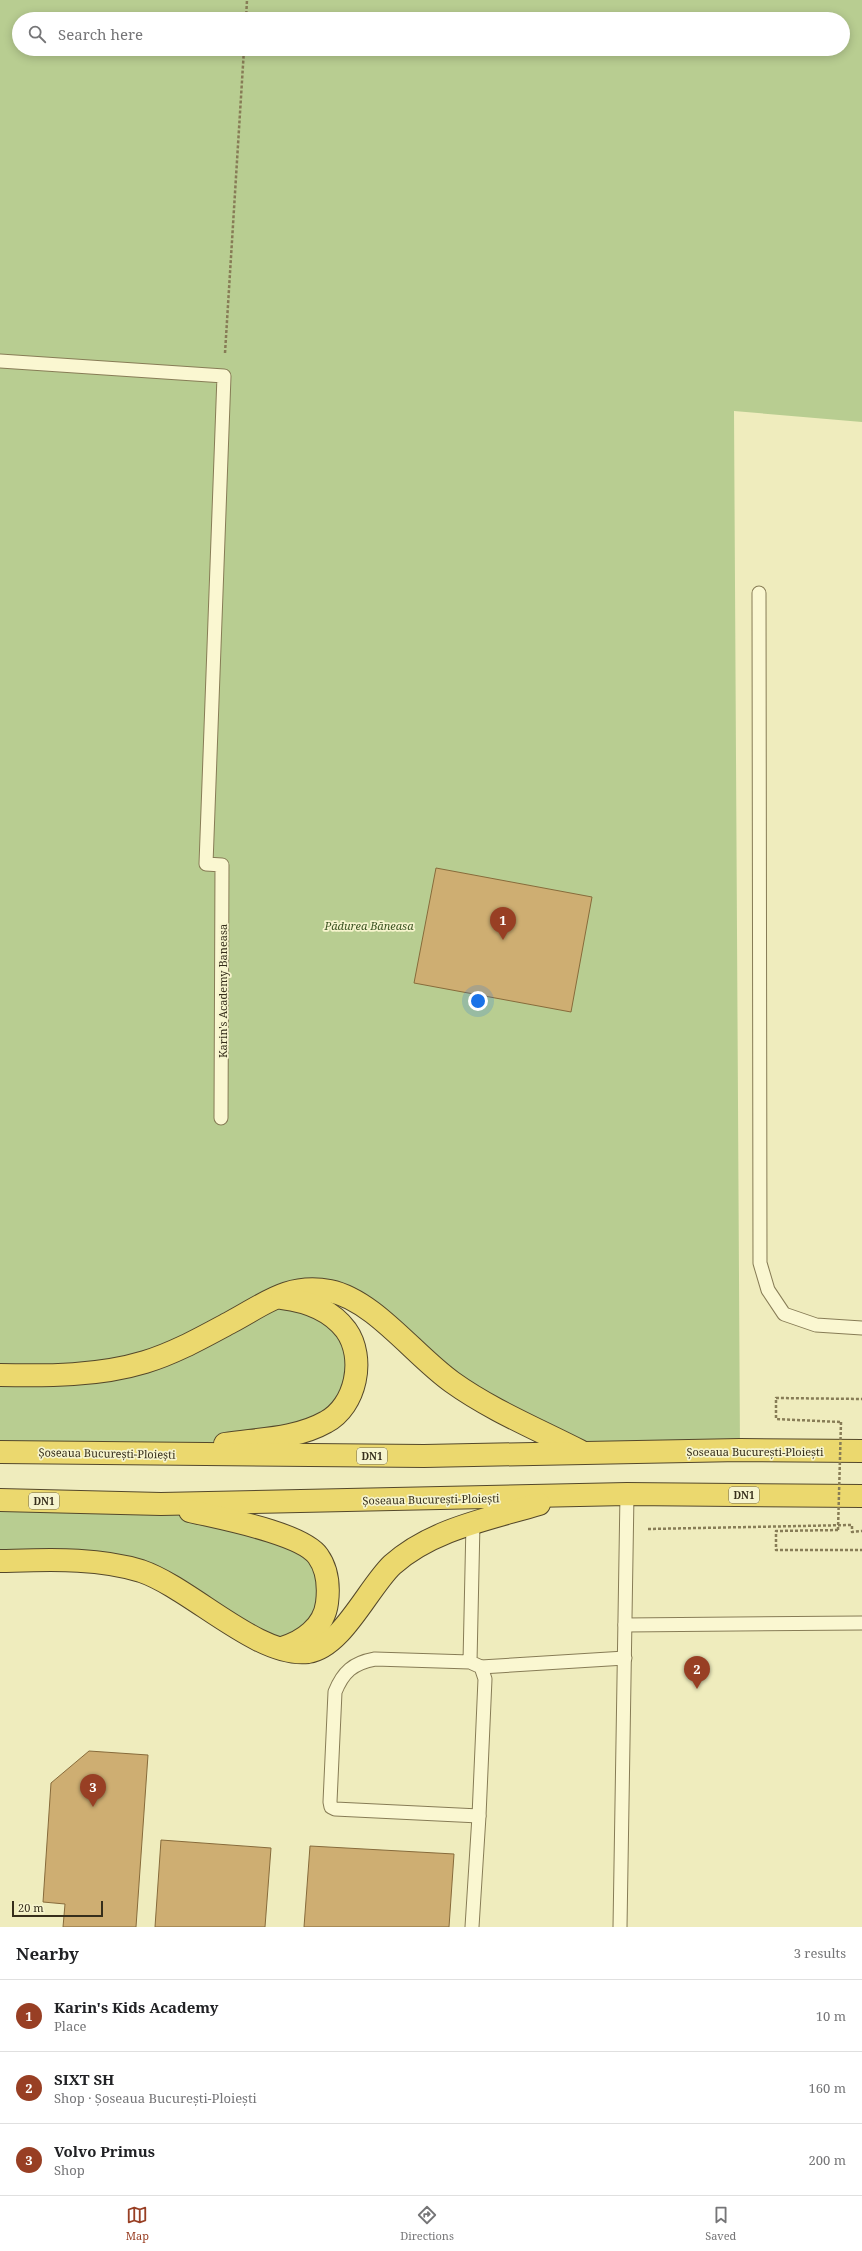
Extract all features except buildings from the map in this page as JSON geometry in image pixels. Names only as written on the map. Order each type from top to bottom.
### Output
[{"type":"highway","points":[[0,1375],[75,1373],[145,1362],[172,1352],[203,1337],[273,1297],[310,1289],[331,1291],[349,1298],[368,1309],[425,1360],[477,1399],[583,1452]]},
{"type":"highway","points":[[161,1454],[297,1434],[327,1422],[339,1411],[348,1398],[353,1385],[356,1367],[354,1347],[346,1330],[334,1318],[317,1307],[296,1300],[273,1297]]},
{"type":"highway","name":"Șoseaua București-Ploiești","points":[[0,1452],[424,1456],[740,1450],[862,1451]]},
{"type":"highway","name":"Șoseaua București-Ploiești","points":[[0,1500],[161,1504],[627,1494],[862,1496]]},
{"type":"highway","points":[[0,1561],[69,1561],[105,1563],[141,1571],[177,1588],[247,1635],[282,1648],[308,1652],[319,1649],[334,1636],[378,1581],[408,1552],[439,1536],[474,1523],[569,1495]]},
{"type":"highway","points":[[161,1504],[282,1535],[305,1544],[318,1556],[326,1573],[328,1588],[326,1608],[320,1623],[308,1636],[294,1644],[282,1648]]},
{"type":"lane","points":[[0,361],[224,376]]},
{"type":"lane","name":"Karin's Academy Baneasa","points":[[221,1118],[222,865],[206,864],[224,376]]},
{"type":"lane","points":[[759,593],[760,1263],[768,1290],[784,1314],[816,1325],[862,1328]]},
{"type":"lane","points":[[620,1927],[627,1494]]},
{"type":"lane","points":[[472,1927],[485,1679],[476,1665],[474,1523]]},
{"type":"lane","points":[[625,1625],[862,1623]]},
{"type":"lane","points":[[479,1816],[335,1809],[331,1807],[334,1692],[340,1680],[350,1668],[361,1662],[375,1659],[476,1665],[624,1658]]},
{"type":"path","points":[[246,12],[247,0]]},
{"type":"path","points":[[224,376],[244,56]]},
{"type":"path","points":[[862,1399],[776,1398],[776,1419],[841,1422],[838,1530],[776,1531],[776,1550],[862,1550]]},
{"type":"path","points":[[626,1530],[852,1525],[852,1532],[862,1531]]},
{"type":"green space","name":"Pădurea Băneasa","points":[[0,0],[862,0],[862,422],[734,411],[740,1450],[583,1452],[497,1409],[331,1291],[333,1318],[356,1367],[327,1422],[161,1454],[0,1452]]},
{"type":"green space","points":[[0,1500],[161,1504],[318,1556],[326,1608],[282,1648],[160,1579],[0,1561]]},
{"type":"place","name":"Karin's Kids Academy","points":[[503,940]]},
{"type":"place","name":"SIXT SH","points":[[697,1689]]},
{"type":"place","name":"Volvo Primus","points":[[93,1807]]}]
